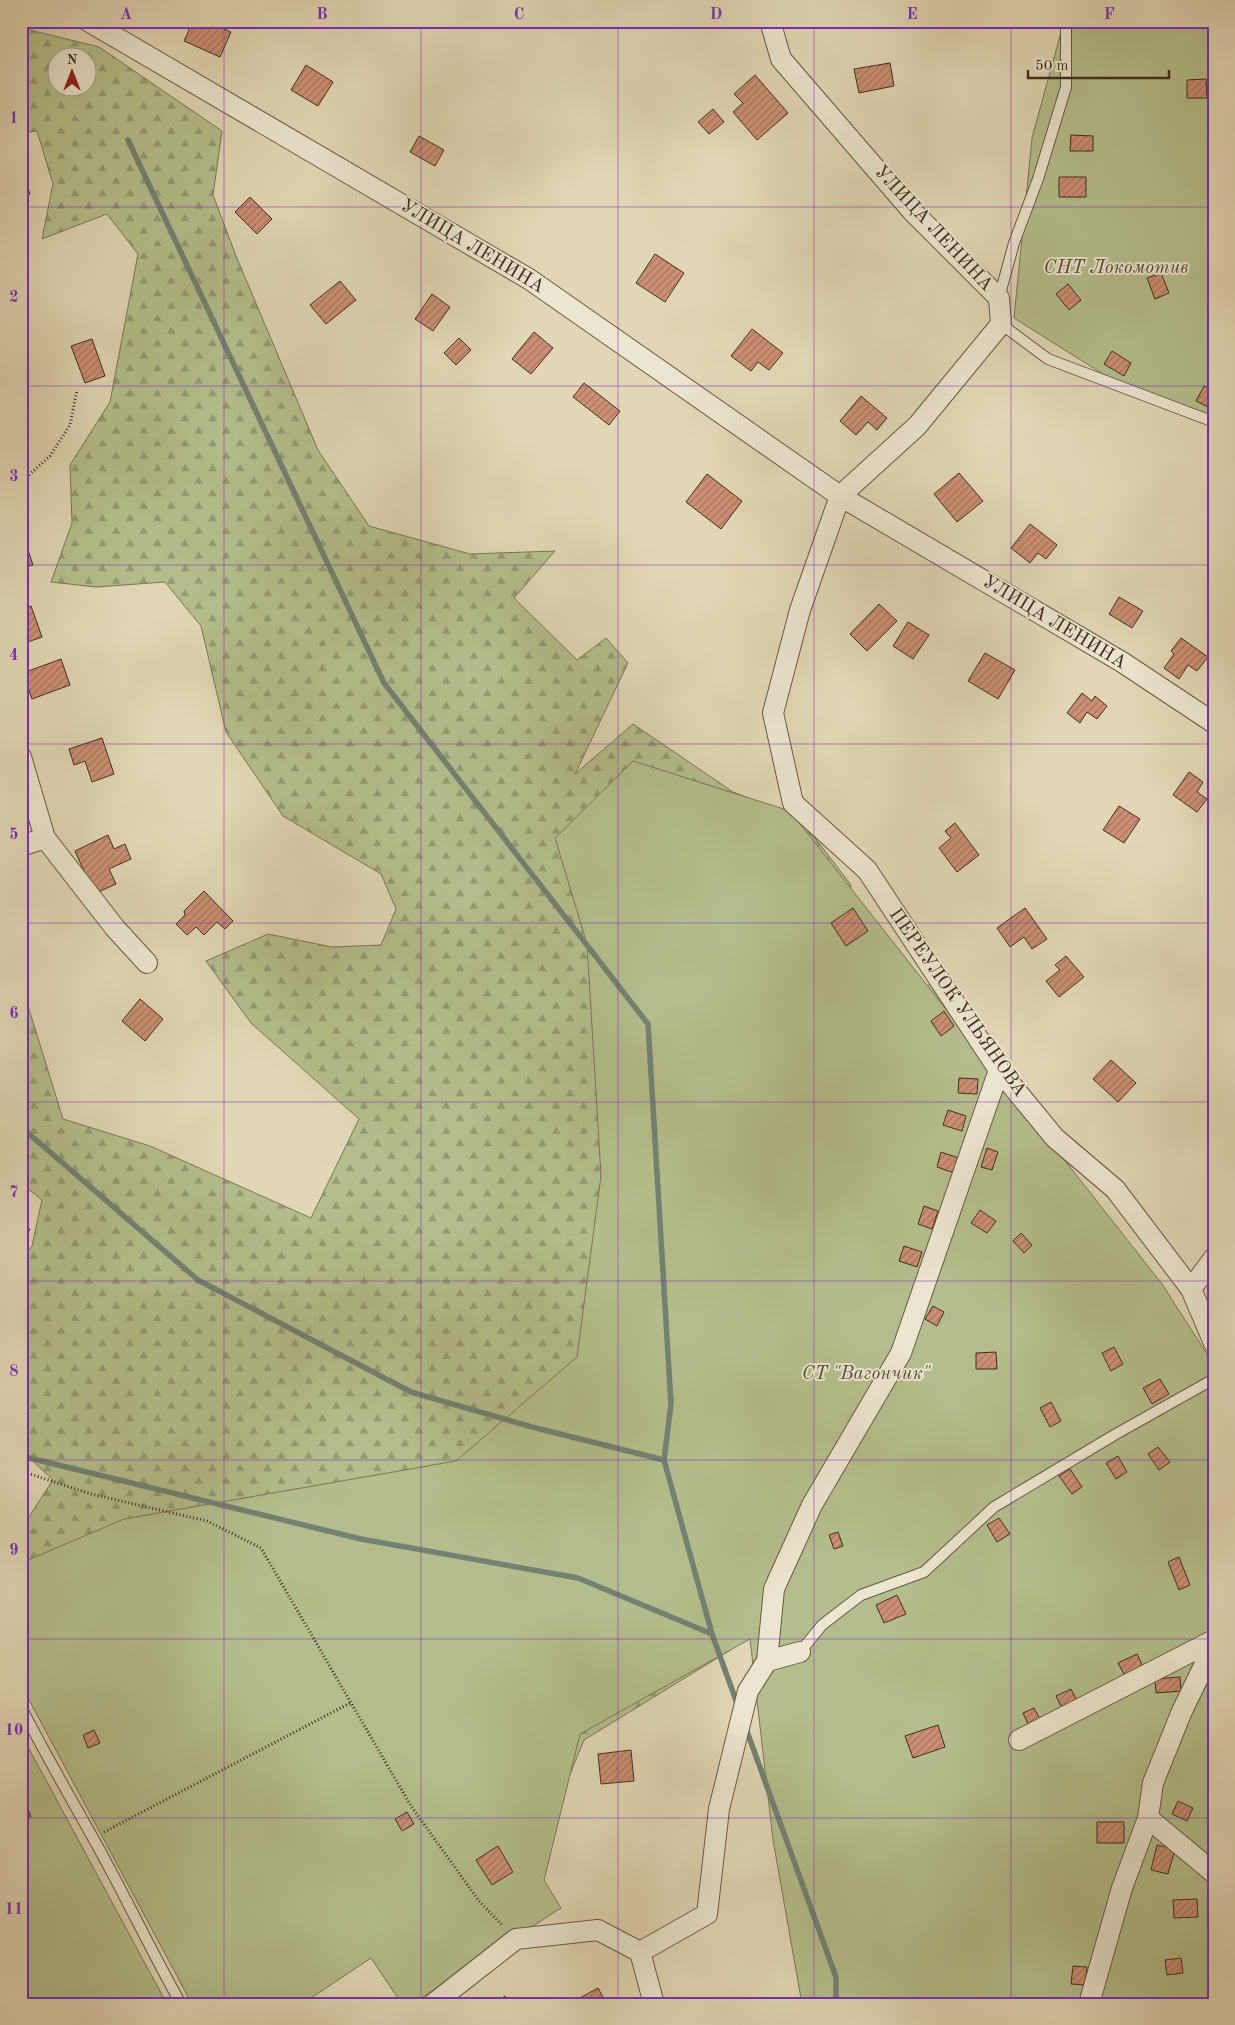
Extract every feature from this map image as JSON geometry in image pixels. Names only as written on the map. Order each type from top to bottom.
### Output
[{"type":"street","name":"УЛИЦА ЛЕНИНА","points":[[88,21],[529,279],[840,496],[1122,662],[1214,723]]},
{"type":"street","name":"УЛИЦА ЛЕНИНА","points":[[770,21],[782,58],[913,212],[999,298],[1001,324]]},
{"type":"street","points":[[840,496],[917,426],[1001,324]]},
{"type":"street","name":"ПЕРЕУЛОК УЛЬЯНОВА","points":[[840,496],[800,610],[773,713],[793,803],[867,870],[999,1070],[1055,1138],[1115,1189],[1191,1289],[1214,1343]]},
{"type":"street","points":[[21,757],[45,838],[116,928],[147,963]]},
{"type":"street","points":[[21,846],[45,838]]},
{"type":"street","points":[[640,1952],[706,1914],[721,1800],[748,1691],[767,1661],[774,1589],[812,1505],[901,1353],[999,1070]]},
{"type":"street","points":[[1191,1289],[1214,1258]]},
{"type":"street","points":[[1020,1740],[1213,1647]]},
{"type":"street","points":[[1089,2004],[1122,1888],[1148,1818],[1153,1783],[1182,1711],[1213,1647]]},
{"type":"street","points":[[767,1661],[800,1652]]},
{"type":"street","points":[[1148,1818],[1214,1873]]},
{"type":"street","points":[[434,2004],[516,1939],[598,1930],[640,1952],[654,2004]]},
{"type":"lane","points":[[999,298],[1014,243],[1038,179],[1066,87],[1066,21]]},
{"type":"lane","points":[[1001,324],[1048,359],[1214,422]]},
{"type":"lane","points":[[800,1652],[822,1625],[861,1596],[924,1572],[994,1508],[1116,1434],[1214,1380]]},
{"type":"lane","points":[[21,1707],[181,2004]]},
{"type":"path","points":[[21,482],[50,456],[70,426],[77,390]]},
{"type":"path","points":[[21,1471],[91,1494],[207,1521],[261,1548],[411,1806],[479,1901],[516,1939]]},
{"type":"path","points":[[93,1838],[350,1703]]},
{"type":"green space","name":"СНТ Локомотив","points":[[1064,21],[1214,21],[1214,420],[1106,376],[1014,318],[1032,138]]},
{"type":"green space","points":[[21,24],[26,29],[99,47],[222,131],[213,195],[236,256],[318,450],[369,526],[470,554],[555,551],[514,598],[577,660],[606,638],[628,663],[575,774],[633,724],[733,792],[781,811],[815,838],[851,885],[842,953],[838,1046],[934,981],[942,995],[922,1026],[812,1505],[732,1649],[584,1740],[554,1813],[21,1650],[21,1519],[27,1520],[53,1480],[21,1450],[21,1262],[32,1246],[42,1200],[21,1183],[21,996],[24,993],[63,1119],[150,1146],[311,1218],[359,1119],[251,1023],[206,961],[268,934],[332,947],[381,945],[396,909],[381,874],[283,816],[226,732],[201,626],[165,582],[96,587],[51,582],[72,523],[70,465],[110,402],[138,254],[107,214],[42,239],[53,184],[37,131],[21,133]]},
{"type":"green space","name":"СТ \"Вагончик\"","points":[[633,761],[790,811],[1162,1284],[1214,1365],[1214,2004],[802,2004],[773,1840],[750,1639],[580,1734],[544,1880],[561,1908],[412,2004],[402,2004],[371,1958],[302,2004],[192,2004],[21,1685],[21,1563],[124,1519],[456,1461],[577,1357],[601,1176],[587,944],[555,838]]},
{"type":"green space","points":[[21,1734],[167,2004],[21,2004]]},
{"type":"building","points":[[193,21],[206,21],[231,32],[220,57],[184,41]]},
{"type":"building","points":[[956,21],[980,21],[957,28]]},
{"type":"building","points":[[890,63],[894,86],[859,93],[854,69]]},
{"type":"building","points":[[306,65],[333,82],[318,106],[291,90]]},
{"type":"building","points":[[755,75],[788,113],[757,140],[733,112],[743,103],[734,94]]},
{"type":"building","points":[[1206,79],[1207,98],[1187,98],[1187,80]]},
{"type":"building","points":[[713,109],[724,122],[709,134],[698,122]]},
{"type":"building","points":[[1071,135],[1093,136],[1093,151],[1070,151]]},
{"type":"building","points":[[419,136],[444,150],[435,166],[410,152]]},
{"type":"building","points":[[21,168],[30,194],[21,197]]},
{"type":"building","points":[[1059,177],[1086,177],[1086,197],[1059,197]]},
{"type":"building","points":[[250,197],[272,219],[257,234],[235,212]]},
{"type":"building","points":[[655,254],[684,273],[665,302],[636,283]]},
{"type":"building","points":[[1161,273],[1169,293],[1155,299],[1147,278]]},
{"type":"building","points":[[340,281],[356,300],[326,324],[310,305]]},
{"type":"building","points":[[1068,284],[1081,300],[1069,310],[1056,294]]},
{"type":"building","points":[[432,294],[450,307],[433,331],[415,319]]},
{"type":"building","points":[[752,329],[783,353],[769,370],[758,362],[751,371],[731,356]]},
{"type":"building","points":[[534,332],[553,348],[531,374],[512,359]]},
{"type":"building","points":[[459,338],[471,350],[456,365],[444,353]]},
{"type":"building","points":[[92,339],[105,376],[85,383],[71,346]]},
{"type":"building","points":[[1112,351],[1131,363],[1124,376],[1104,364]]},
{"type":"building","points":[[584,383],[620,411],[609,425],[573,397]]},
{"type":"building","points":[[1204,386],[1214,391],[1214,410],[1196,401]]},
{"type":"building","points":[[861,396],[887,418],[877,430],[868,422],[856,435],[840,421]]},
{"type":"building","points":[[959,473],[983,501],[957,522],[934,494]]},
{"type":"building","points":[[707,474],[742,501],[721,529],[686,502]]},
{"type":"building","points":[[1030,524],[1057,545],[1046,559],[1038,553],[1030,563],[1011,548]]},
{"type":"building","points":[[27,547],[33,565],[21,568],[21,549]]},
{"type":"building","points":[[1119,597],[1143,611],[1132,628],[1109,614]]},
{"type":"building","points":[[879,604],[897,621],[867,651],[850,634]]},
{"type":"building","points":[[31,606],[42,637],[22,644],[21,609]]},
{"type":"building","points":[[908,622],[929,635],[913,659],[893,646]]},
{"type":"building","points":[[1181,638],[1208,657],[1197,671],[1188,665],[1179,679],[1164,668],[1174,654],[1171,651]]},
{"type":"building","points":[[985,653],[1015,670],[998,699],[968,681]]},
{"type":"building","points":[[61,659],[70,685],[32,699],[23,673]]},
{"type":"building","points":[[1082,693],[1092,701],[1095,696],[1107,706],[1097,719],[1087,712],[1080,723],[1067,713]]},
{"type":"building","points":[[102,738],[114,774],[92,782],[85,761],[74,765],[69,749]]},
{"type":"building","points":[[1189,772],[1203,782],[1197,792],[1207,799],[1197,812],[1173,795]]},
{"type":"building","points":[[1119,806],[1140,819],[1124,843],[1103,830]]},
{"type":"building","points":[[955,823],[979,855],[957,872],[939,848],[951,838],[945,831]]},
{"type":"building","points":[[108,835],[114,849],[125,844],[131,859],[109,869],[116,884],[94,894],[75,851]]},
{"type":"building","points":[[204,891],[233,921],[225,929],[217,922],[204,935],[196,927],[187,935],[176,924],[185,915],[184,911]]},
{"type":"building","points":[[853,908],[868,931],[846,946],[831,923]]},
{"type":"building","points":[[1025,908],[1047,939],[1032,949],[1024,937],[1010,947],[997,928]]},
{"type":"building","points":[[1066,956],[1084,977],[1059,997],[1046,981],[1060,970],[1055,965]]},
{"type":"building","points":[[140,999],[163,1019],[145,1041],[122,1021]]},
{"type":"building","points":[[944,1011],[954,1026],[941,1036],[931,1021]]},
{"type":"building","points":[[1111,1060],[1136,1083],[1118,1102],[1093,1079]]},
{"type":"building","points":[[959,1078],[978,1079],[977,1094],[958,1093]]},
{"type":"building","points":[[948,1110],[966,1116],[962,1131],[943,1125]]},
{"type":"building","points":[[987,1148],[998,1152],[992,1170],[981,1167]]},
{"type":"building","points":[[941,1152],[959,1158],[954,1173],[937,1167]]},
{"type":"building","points":[[924,1206],[938,1211],[932,1229],[918,1224]]},
{"type":"building","points":[[980,1210],[996,1221],[987,1233],[971,1223]]},
{"type":"building","points":[[21,1217],[30,1230],[21,1237]]},
{"type":"building","points":[[1021,1233],[1032,1245],[1024,1253],[1013,1241]]},
{"type":"building","points":[[904,1246],[922,1252],[917,1267],[899,1261]]},
{"type":"building","points":[[933,1306],[944,1312],[937,1326],[925,1319]]},
{"type":"building","points":[[1114,1347],[1123,1364],[1111,1371],[1102,1353]]},
{"type":"building","points":[[996,1352],[997,1369],[976,1369],[976,1353]]},
{"type":"building","points":[[1160,1379],[1169,1394],[1152,1404],[1143,1388]]},
{"type":"building","points":[[1051,1402],[1061,1421],[1050,1427],[1040,1408]]},
{"type":"building","points":[[1158,1447],[1170,1462],[1159,1470],[1148,1454]]},
{"type":"building","points":[[1118,1456],[1127,1472],[1116,1479],[1106,1463]]},
{"type":"building","points":[[1070,1469],[1082,1487],[1072,1494],[1059,1476]]},
{"type":"building","points":[[999,1518],[1010,1534],[997,1542],[987,1525]]},
{"type":"building","points":[[838,1532],[843,1546],[834,1549],[829,1535]]},
{"type":"building","points":[[1179,1557],[1190,1585],[1179,1590],[1168,1562]]},
{"type":"building","points":[[897,1595],[906,1614],[884,1623],[876,1605]]},
{"type":"building","points":[[1137,1654],[1143,1667],[1125,1676],[1118,1663]]},
{"type":"building","points":[[1214,1671],[1214,1688],[1205,1680]]},
{"type":"building","points":[[1180,1677],[1181,1691],[1156,1693],[1155,1679]]},
{"type":"building","points":[[1071,1689],[1077,1701],[1062,1708],[1056,1696]]},
{"type":"building","points":[[1034,1708],[1041,1721],[1029,1726],[1023,1713]]},
{"type":"building","points":[[938,1725],[945,1747],[913,1758],[905,1736]]},
{"type":"building","points":[[94,1730],[100,1743],[88,1748],[83,1735]]},
{"type":"building","points":[[631,1750],[634,1781],[601,1784],[598,1754]]},
{"type":"building","points":[[1178,1801],[1193,1808],[1187,1821],[1172,1814]]},
{"type":"building","points":[[26,1803],[31,1817],[21,1821],[21,1805]]},
{"type":"building","points":[[407,1812],[414,1824],[402,1831],[395,1819]]},
{"type":"building","points":[[1097,1822],[1124,1822],[1124,1843],[1097,1843]]},
{"type":"building","points":[[1157,1845],[1175,1849],[1168,1874],[1151,1870]]},
{"type":"building","points":[[498,1846],[513,1872],[492,1885],[476,1860]]},
{"type":"building","points":[[1197,1899],[1198,1917],[1174,1918],[1173,1900]]},
{"type":"building","points":[[1181,1958],[1183,1973],[1167,1975],[1165,1960]]},
{"type":"building","points":[[1073,1966],[1087,1967],[1085,1985],[1071,1984]]},
{"type":"building","points":[[598,1988],[607,2004],[569,2004]]},
{"type":"building","points":[[505,1996],[510,2004],[492,2004]]},
{"type":"waterway","points":[[128,140],[384,683],[648,1024],[671,1404],[664,1460],[712,1634],[738,1706]]},
{"type":"waterway","points":[[21,1127],[198,1280],[411,1392],[532,1427],[664,1460]]},
{"type":"waterway","points":[[21,1456],[361,1539],[578,1578],[712,1634]]},
{"type":"waterway","points":[[745,1726],[836,1977],[836,2004]]}]
